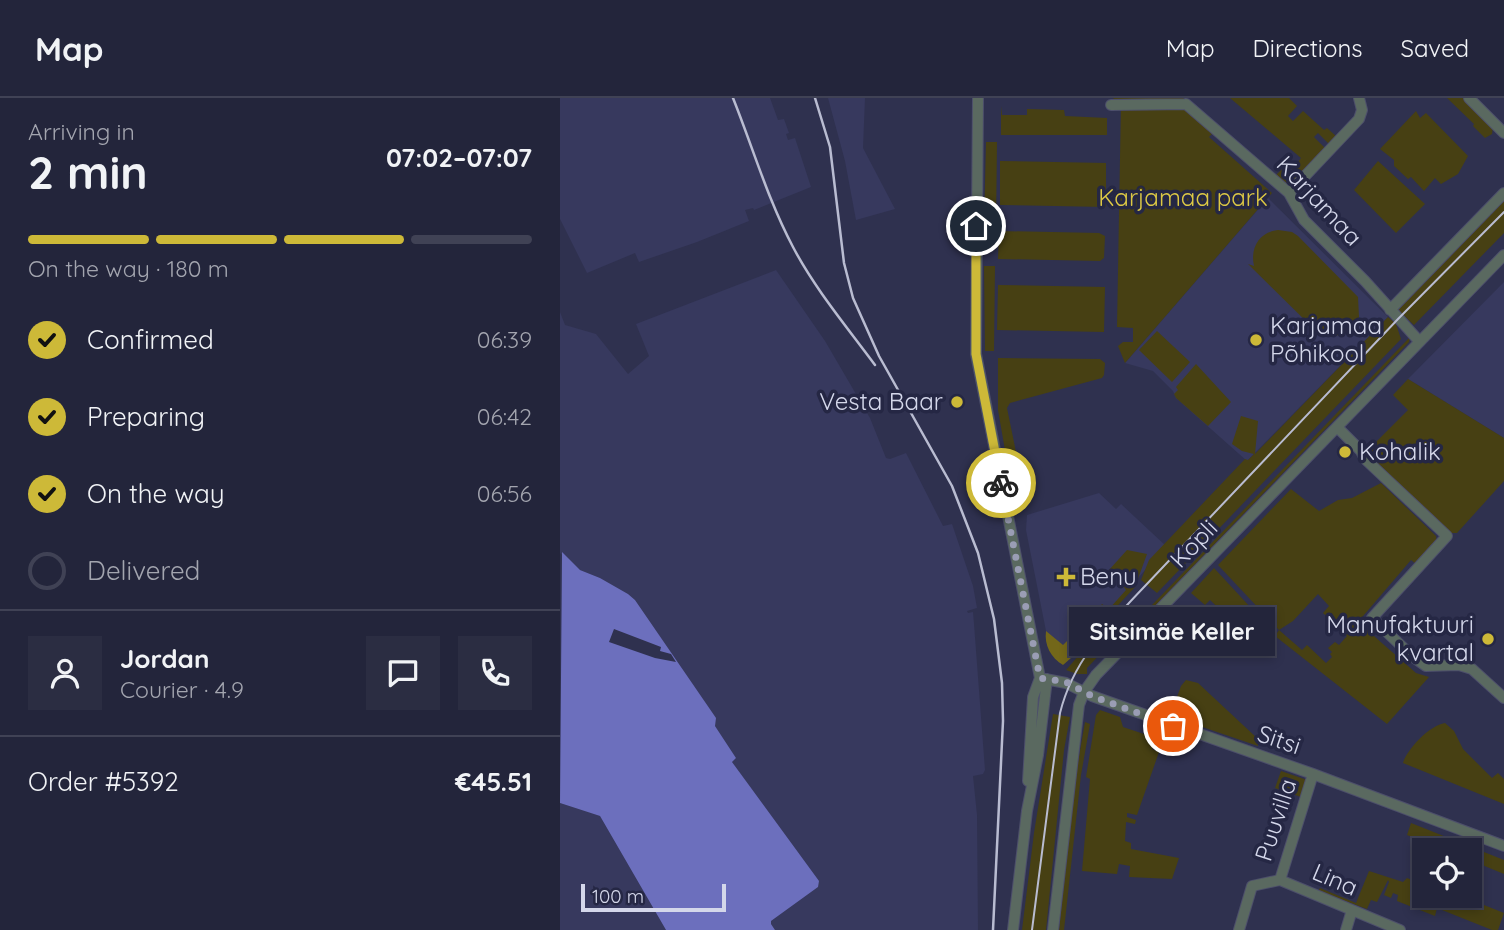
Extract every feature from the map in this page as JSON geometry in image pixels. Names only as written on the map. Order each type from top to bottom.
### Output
[{"type":"street","points":[[978,98],[976,354],[1043,678],[1038,755],[1027,811],[1013,930]]},
{"type":"street","points":[[1289,193],[1359,119],[1362,110],[1359,98]]},
{"type":"street","points":[[1469,98],[1504,133]]},
{"type":"street","points":[[1111,105],[1189,101]]},
{"type":"street","name":"Karjamaa","points":[[1189,101],[1289,193],[1304,220],[1419,341]]},
{"type":"street","points":[[1390,310],[1504,193]]},
{"type":"street","name":"Kopli","points":[[1053,930],[1071,759],[1079,705],[1084,692],[1096,676],[1504,255]]},
{"type":"street","points":[[1338,427],[1362,451],[1365,459],[1447,536],[1372,618],[1426,666],[1459,665],[1472,669],[1504,698]]},
{"type":"street","name":"Sitsi","points":[[1043,678],[1066,682],[1084,692],[1154,719],[1313,774],[1504,846]]},
{"type":"street","name":"Puuvilla","points":[[1280,880],[1313,774]]},
{"type":"street","name":"Lina","points":[[1252,886],[1280,880],[1400,930]]},
{"type":"street","name":"Puuvilla","points":[[1239,930],[1252,886]]},
{"type":"street","points":[[1346,930],[1352,910]]},
{"type":"shaded area","points":[[560,98],[770,98],[778,120],[784,119],[789,133],[786,134],[788,140],[795,138],[811,187],[754,210],[745,210],[749,221],[697,242],[639,262],[635,253],[587,273],[560,219]]},
{"type":"shaded area","points":[[828,98],[865,98],[863,148],[895,209],[856,220],[845,161]]},
{"type":"shaded area","name":"Karjamaa Põhikool","points":[[1268,198],[1388,317],[1247,461],[1176,398],[1173,391],[1153,371],[1125,363]]},
{"type":"shaded area","points":[[776,270],[825,341],[870,418],[886,458],[906,453],[943,526],[952,524],[973,586],[977,608],[967,611],[973,612],[985,770],[983,774],[973,776],[977,815],[978,930],[775,930],[771,921],[818,887],[732,762],[736,758],[715,726],[715,718],[635,600],[600,578],[580,570],[560,553],[560,312],[565,325],[596,334],[628,374],[649,356],[636,324]]},
{"type":"shaded area","points":[[1504,282],[1504,438],[1408,379]]},
{"type":"shaded area","points":[[1099,493],[1116,509],[1121,504],[1166,546],[1064,663],[1059,663],[1047,645],[1026,530],[1027,515]]},
{"type":"shaded area","points":[[1100,619],[1091,638],[1063,665],[1052,655],[1047,646],[1046,631],[1063,645],[1070,638],[1077,643]]},
{"type":"shaded area","points":[[560,803],[600,816],[666,930],[560,930]]},
{"type":"green space","name":"Karjamaa park","points":[[1113,98],[1184,98],[1182,101],[1188,112],[1213,133],[1209,137],[1272,193],[1125,363],[1118,346],[1123,342],[1133,342],[1133,328],[1117,327],[1121,102]]},
{"type":"green space","points":[[1230,98],[1289,98],[1297,106],[1288,116],[1293,121],[1303,111],[1324,130],[1327,128],[1337,137],[1330,145],[1318,133],[1314,137],[1326,149],[1288,187],[1275,176],[1284,167],[1290,172],[1301,158]]},
{"type":"green space","points":[[1447,98],[1465,98],[1493,126],[1492,134],[1485,138]]},
{"type":"green space","points":[[1001,106],[1002,115],[1027,115],[1027,109],[1064,110],[1065,116],[1107,118],[1107,135],[1001,135]]},
{"type":"green space","points":[[1416,111],[1420,118],[1426,113],[1468,156],[1458,174],[1441,184],[1435,178],[1424,191],[1411,177],[1408,179],[1394,166],[1394,160],[1380,149]]},
{"type":"green space","points":[[986,142],[997,142],[996,225],[984,224]]},
{"type":"green space","points":[[1000,161],[1106,163],[1106,207],[1000,205]]},
{"type":"green space","points":[[1378,161],[1425,204],[1396,233],[1354,190]]},
{"type":"green space","points":[[1504,201],[1504,233],[1414,325],[1398,310]]},
{"type":"green space","points":[[999,231],[1099,233],[1105,236],[1104,258],[1100,261],[998,259]]},
{"type":"green space","points":[[1271,231],[1292,232],[1298,236],[1358,297],[1359,317],[1351,331],[1332,337],[1315,330],[1248,264],[1254,266],[1253,253],[1257,242]]},
{"type":"green space","points":[[984,266],[995,266],[994,351],[985,351]]},
{"type":"green space","points":[[998,285],[1105,287],[1104,332],[997,330]]},
{"type":"green space","points":[[1388,317],[1396,324],[1401,339],[1157,593],[1141,580],[1149,560],[1245,459],[1248,460],[1254,454],[1242,451],[1232,444],[1241,416],[1258,421],[1255,454]]},
{"type":"green space","points":[[1157,331],[1190,362],[1172,382],[1139,350]]},
{"type":"green space","points":[[1410,337],[1409,342],[1129,633],[1127,631]]},
{"type":"green space","points":[[998,358],[1100,359],[1105,363],[1104,375],[1102,378],[1010,403],[1007,408],[1016,452],[1006,456],[998,410]]},
{"type":"green space","points":[[1196,364],[1231,402],[1208,426],[1174,394],[1178,390],[1176,387]]},
{"type":"green space","points":[[1408,379],[1504,438],[1504,481],[1457,533],[1446,533],[1373,458],[1369,449],[1408,410],[1393,395]]},
{"type":"green space","points":[[1381,483],[1436,536],[1437,543],[1416,564],[1411,560],[1358,622],[1416,673],[1429,677],[1387,724],[1275,636],[1279,630],[1218,565],[1291,489],[1319,511],[1338,500],[1352,498]],"holes":[[[1318,594],[1329,606],[1323,613],[1347,636],[1339,645],[1335,642],[1328,648],[1332,657],[1326,663],[1307,645],[1302,650],[1279,630],[1293,621]]]},
{"type":"green space","points":[[1127,550],[1147,554],[1135,587],[1107,617],[1098,609],[1102,604],[1109,609],[1126,590],[1124,582],[1109,570]]},
{"type":"green space","points":[[1214,568],[1252,609],[1250,618],[1238,627],[1210,600],[1205,605],[1191,593]]},
{"type":"green space","points":[[1100,631],[1109,639],[1110,644],[1087,668],[1087,674],[1066,670]]},
{"type":"green space","points":[[1186,680],[1198,683],[1258,739],[1258,746],[1170,716],[1181,686]]},
{"type":"green space","points":[[1100,710],[1120,717],[1123,727],[1156,738],[1152,749],[1159,752],[1137,815],[1127,813],[1127,817],[1136,820],[1135,824],[1126,822],[1125,841],[1131,843],[1131,849],[1179,858],[1172,879],[1129,877],[1130,866],[1119,864],[1117,874],[1082,871],[1090,779],[1086,777],[1096,715]]},
{"type":"green space","points":[[1053,714],[1070,717],[1064,750],[1046,930],[1022,930],[1034,833]]},
{"type":"green space","points":[[1085,722],[1090,724],[1081,775],[1064,930],[1059,930],[1076,774]]},
{"type":"green space","points":[[1445,723],[1454,731],[1463,749],[1492,778],[1498,773],[1504,779],[1504,804],[1403,763],[1420,739],[1433,728]]},
{"type":"green space","points":[[1281,771],[1307,780],[1301,797],[1275,788]]},
{"type":"green space","points":[[1411,823],[1449,838],[1415,838],[1407,835]]},
{"type":"green space","points":[[1482,851],[1504,860],[1504,874],[1482,865]]},
{"type":"green space","points":[[1369,871],[1403,882],[1407,878],[1412,880],[1412,907],[1397,901],[1398,895],[1393,893],[1391,898],[1384,895],[1388,880],[1377,902],[1371,900],[1367,909],[1318,891],[1320,888],[1356,903]]},
{"type":"green space","points":[[1482,904],[1504,913],[1498,930],[1437,908],[1482,908]]},
{"type":"green space","points":[[1415,908],[1437,908],[1435,916]]},
{"type":"water","points":[[562,552],[580,570],[600,578],[635,600],[716,718],[715,726],[736,758],[732,762],[819,881],[818,887],[771,921],[775,930],[666,930],[600,816],[560,803]]},
{"type":"pier","points":[[614,629],[661,647],[660,651],[671,654],[676,662],[655,658],[609,642]]},
{"type":"tram line","points":[[1032,930],[1060,713],[1083,660],[1132,600],[1398,319],[1504,212]]},
{"type":"railway","points":[[733,98],[768,192],[793,247],[821,293],[875,365]]},
{"type":"railway","points":[[815,98],[830,147],[844,263],[853,298],[879,356],[952,486],[978,553],[994,619],[1002,683],[1003,721],[993,930]]},
{"type":"way so far","points":[[1001,483],[1040,678],[1066,682],[1092,696],[1173,726]]},
{"type":"place","name":"Karjamaa Põhikool","points":[[1256,340]]},
{"type":"place","name":"Vesta Baar","points":[[957,402]]},
{"type":"place","name":"Kohalik","points":[[1345,452]]},
{"type":"place","name":"Benu","points":[[1066,577]]},
{"type":"place","name":"Manufaktuuri kvartal","points":[[1488,639]]},
{"type":"place","name":"Sitsimäe Keller","points":[[1173,726]]},
{"type":"route","points":[[976,226],[976,354],[1001,483]]}]
